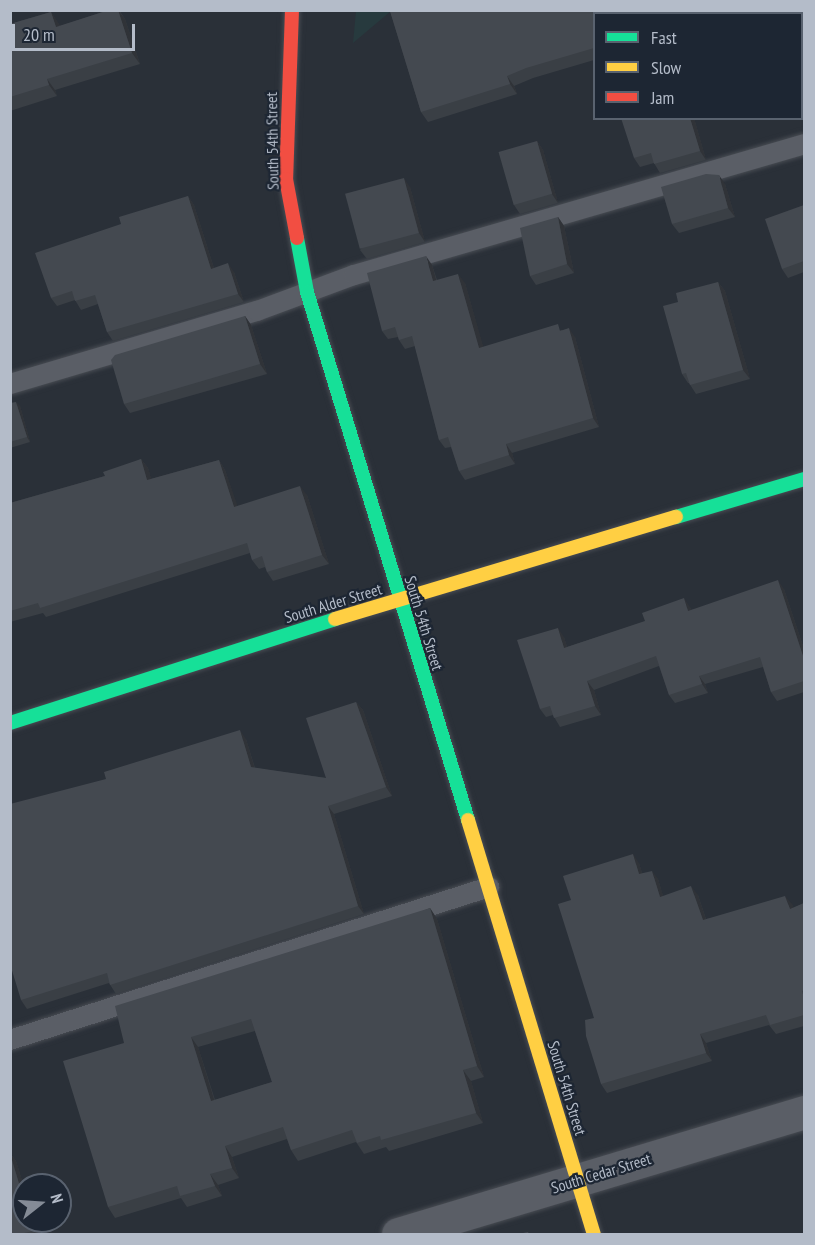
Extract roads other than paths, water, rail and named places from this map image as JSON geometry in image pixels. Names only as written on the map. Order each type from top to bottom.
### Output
[{"type":"street","name":"South 54th Street","points":[[292,10],[286,179],[307,292],[594,1234]]},
{"type":"street","name":"South Alder Street","points":[[10,723],[399,600],[804,479]]},
{"type":"street","name":"South Cedar Street","points":[[399,1234],[804,1112]]},
{"type":"lane","points":[[10,384],[307,292],[804,144]]},
{"type":"lane","points":[[10,1040],[489,887]]}]
